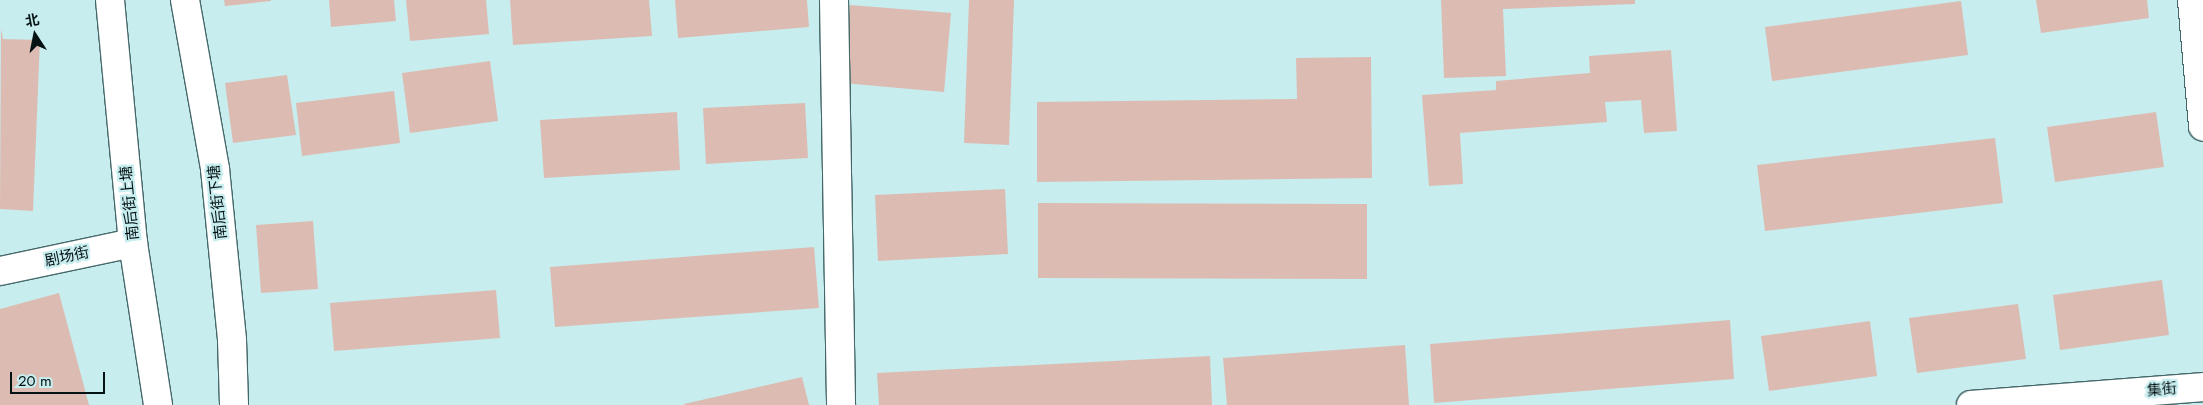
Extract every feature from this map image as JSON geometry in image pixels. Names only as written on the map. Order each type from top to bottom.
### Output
[{"type":"street","name":"南后街上塘","points":[[110,0],[134,243],[158,405]]},
{"type":"street","name":"南后街下塘","points":[[185,0],[215,169],[232,340],[234,405]]},
{"type":"street","points":[[834,0],[841,405]]},
{"type":"street","points":[[2192,0],[2203,126]]},
{"type":"street","name":"剧场街","points":[[0,272],[134,243]]},
{"type":"street","name":"集街","points":[[1971,405],[2203,387]]},
{"type":"building","points":[[224,0],[271,0],[271,1],[225,6]]},
{"type":"building","points":[[329,0],[394,0],[396,21],[331,27]]},
{"type":"building","points":[[406,0],[486,0],[489,34],[410,41]]},
{"type":"building","points":[[510,0],[649,0],[652,36],[513,45]]},
{"type":"building","points":[[675,0],[807,0],[809,27],[678,38]]},
{"type":"building","points":[[969,0],[1014,0],[1009,145],[964,143]]},
{"type":"building","points":[[1441,0],[1635,0],[1635,4],[1503,9],[1506,76],[1444,78]]},
{"type":"building","points":[[2036,0],[2147,0],[2149,18],[2041,33]]},
{"type":"building","points":[[1961,1],[1968,55],[1772,81],[1765,27]]},
{"type":"building","points":[[850,5],[951,13],[944,92],[843,83]]},
{"type":"building","points":[[1,29],[3,39],[40,40],[33,211],[0,209]]},
{"type":"building","points":[[1671,50],[1677,131],[1644,133],[1641,100],[1605,102],[1607,122],[1460,133],[1463,184],[1429,186],[1422,95],[1496,90],[1496,81],[1590,73],[1589,56]]},
{"type":"building","points":[[1371,57],[1372,178],[1037,182],[1037,102],[1297,99],[1296,58]]},
{"type":"building","points":[[490,61],[498,121],[410,133],[402,73]]},
{"type":"building","points":[[287,75],[296,135],[233,143],[225,83]]},
{"type":"building","points":[[394,91],[400,143],[302,156],[296,103]]},
{"type":"building","points":[[805,103],[808,158],[706,164],[703,108]]},
{"type":"building","points":[[677,112],[680,170],[544,178],[540,120]]},
{"type":"building","points":[[2156,112],[2164,167],[2055,182],[2047,127]]},
{"type":"building","points":[[1995,138],[2003,203],[1765,231],[1757,165]]},
{"type":"building","points":[[1005,189],[1008,254],[878,261],[875,195]]},
{"type":"building","points":[[1038,203],[1367,204],[1367,279],[1038,278]]},
{"type":"building","points":[[313,221],[318,289],[261,293],[256,225]]},
{"type":"building","points":[[814,247],[819,308],[555,327],[550,267]]},
{"type":"building","points":[[2162,280],[2169,335],[2060,350],[2053,295]]},
{"type":"building","points":[[496,290],[500,338],[334,351],[330,303]]},
{"type":"building","points":[[59,293],[89,405],[0,405],[0,309]]},
{"type":"building","points":[[2018,304],[2026,359],[1917,373],[1909,318]]},
{"type":"building","points":[[1730,320],[1734,379],[1434,403],[1430,344]]},
{"type":"building","points":[[1870,321],[1877,376],[1769,391],[1761,336]]},
{"type":"building","points":[[1405,345],[1409,405],[1227,405],[1223,358]]},
{"type":"building","points":[[1210,356],[1212,405],[879,405],[877,373]]},
{"type":"building","points":[[802,377],[809,405],[684,405],[684,404]]}]
